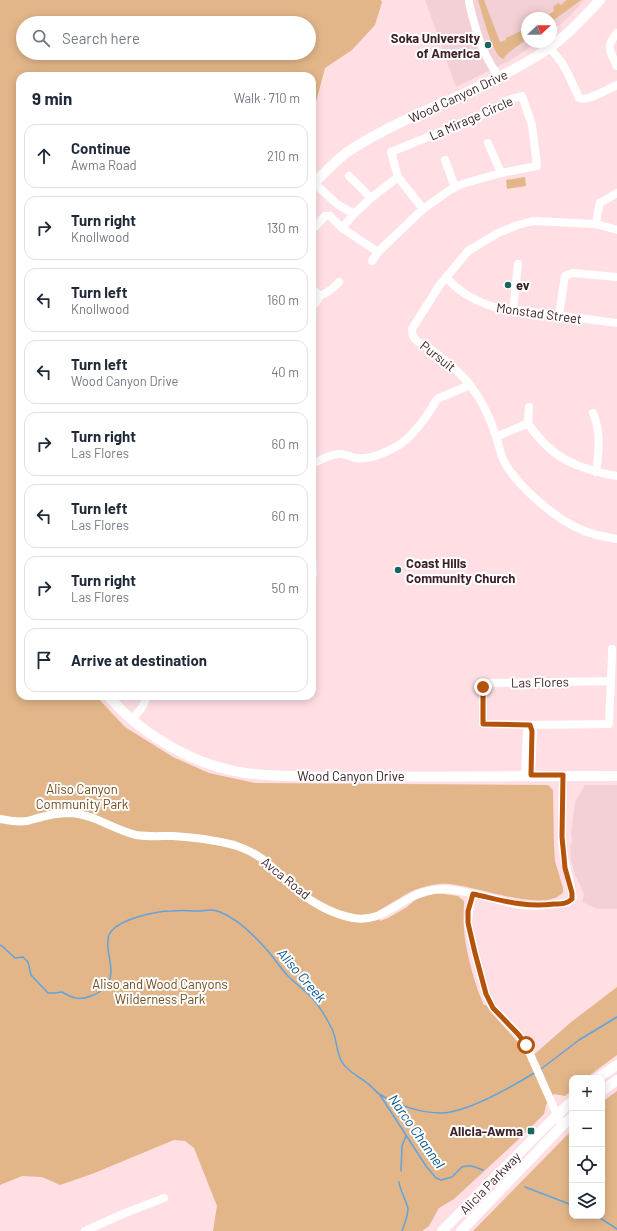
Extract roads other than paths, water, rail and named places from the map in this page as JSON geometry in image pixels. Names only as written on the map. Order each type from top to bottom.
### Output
[{"type":"main road","name":"Wood Canyon Drive","points":[[557,42],[600,0]]},
{"type":"main road","name":"Wood Canyon Drive","points":[[316,181],[345,154],[368,139],[500,78],[550,48]]},
{"type":"main road","name":"Wood Canyon Drive","points":[[112,700],[132,720],[160,740],[178,750],[199,760],[223,768],[243,772],[276,776],[321,777],[528,775],[617,776]]},
{"type":"main road","points":[[602,1075],[617,1065]]},
{"type":"main road","points":[[605,1089],[617,1080]]},
{"type":"main road","name":"Alicia Parkway","points":[[442,1231],[569,1103]]},
{"type":"main road","name":"Alicia Parkway","points":[[461,1231],[569,1120]]},
{"type":"street","points":[[469,0],[473,20],[484,52],[491,66],[500,78]]},
{"type":"street","points":[[617,33],[611,40],[609,46],[617,66]]},
{"type":"street","points":[[550,48],[562,63],[579,98],[582,100],[617,85]]},
{"type":"street","name":"La Mirage Circle","points":[[372,261],[378,252],[423,209],[455,187],[501,173],[537,166],[532,125],[522,96],[508,100],[499,108],[392,151],[391,153],[398,177]]},
{"type":"street","points":[[488,143],[501,173]]},
{"type":"street","points":[[445,160],[455,187]]},
{"type":"street","points":[[349,176],[371,198]]},
{"type":"street","points":[[342,228],[371,198],[398,177],[423,209]]},
{"type":"street","points":[[316,186],[337,204],[354,214]]},
{"type":"street","points":[[596,224],[600,203],[617,193]]},
{"type":"street","points":[[316,226],[325,216],[330,216],[342,228],[378,252]]},
{"type":"street","name":"Pursuit","points":[[617,230],[596,224],[533,221],[498,233],[468,251],[446,278],[412,329],[412,334],[415,339],[453,367],[470,385],[482,404],[503,458],[523,486],[562,519],[582,530],[604,537],[617,539]]},
{"type":"street","points":[[514,310],[518,264]]},
{"type":"street","points":[[559,316],[565,276],[573,272],[617,277]]},
{"type":"street","name":"Monstad Street","points":[[446,278],[453,286],[466,295],[480,303],[494,307],[617,323]]},
{"type":"street","points":[[319,296],[332,290],[339,282]]},
{"type":"street","points":[[316,292],[319,296]]},
{"type":"street","points":[[316,302],[319,299],[319,296]]},
{"type":"street","points":[[316,462],[339,453],[355,458],[363,458],[377,455],[391,449],[412,434],[439,398],[470,385]]},
{"type":"street","points":[[529,407],[528,423],[540,440],[556,454],[596,472],[617,476]]},
{"type":"street","points":[[593,413],[597,422],[599,444],[596,472]]},
{"type":"street","points":[[496,437],[528,423]]},
{"type":"street","name":"Las Flores","points":[[611,680],[488,683],[483,687],[483,724],[609,724],[611,680],[612,649]]},
{"type":"street","points":[[132,720],[143,706],[145,700]]},
{"type":"street","points":[[528,775],[532,731],[530,725]]},
{"type":"street","name":"Avca Road","points":[[0,819],[13,822],[22,822],[52,814],[75,813],[139,835],[202,839],[232,845],[263,858],[299,892],[319,904],[340,914],[356,918],[375,916],[385,913],[412,897],[433,890],[448,889],[526,905],[538,906],[566,903],[573,897],[563,852],[563,775]]},
{"type":"street","points":[[473,894],[468,911],[468,923],[486,994],[493,1008],[519,1035],[526,1045],[562,1126]]},
{"type":"street","points":[[85,1231],[164,1198]]},
{"type":"waterway","name":"Aliso Creek","points":[[0,945],[15,958],[23,957],[28,962],[31,975],[48,993],[62,992],[80,999],[87,998],[106,987],[110,979],[111,968],[108,936],[115,928],[129,920],[157,912],[217,911],[227,915],[251,933],[286,974],[312,998],[322,1010],[332,1029],[340,1058],[344,1065],[388,1099],[402,1106],[418,1110],[434,1113],[453,1112],[490,1097],[536,1072]]},
{"type":"waterway","name":"Aliso Creek","points":[[541,1069],[579,1040],[617,1017]]},
{"type":"waterway","name":"Narco Channel","points":[[380,1095],[426,1166],[436,1178],[441,1180],[452,1177],[462,1167],[466,1166],[472,1166],[483,1170]]},
{"type":"waterway","points":[[401,1171],[402,1146],[406,1136]]},
{"type":"waterway","points":[[399,1182],[408,1209],[402,1231]]},
{"type":"waterway","name":"Narco Channel","points":[[525,1187],[569,1204]]},
{"type":"waterway","name":"Narco Channel","points":[[602,1219],[617,1229]]},
{"type":"place","name":"Soka University of America","points":[[488,45]]},
{"type":"place","name":"ev","points":[[508,285]]},
{"type":"place","name":"Coast Hills Community Church","points":[[398,570]]},
{"type":"place","name":"Alicia-Awma","points":[[531,1131]]},
{"type":"park label","name":"Aliso Canyon Community Park","points":[[82,796]]},
{"type":"park label","name":"Aliso and Wood Canyons Wilderness Park","points":[[160,992]]}]
